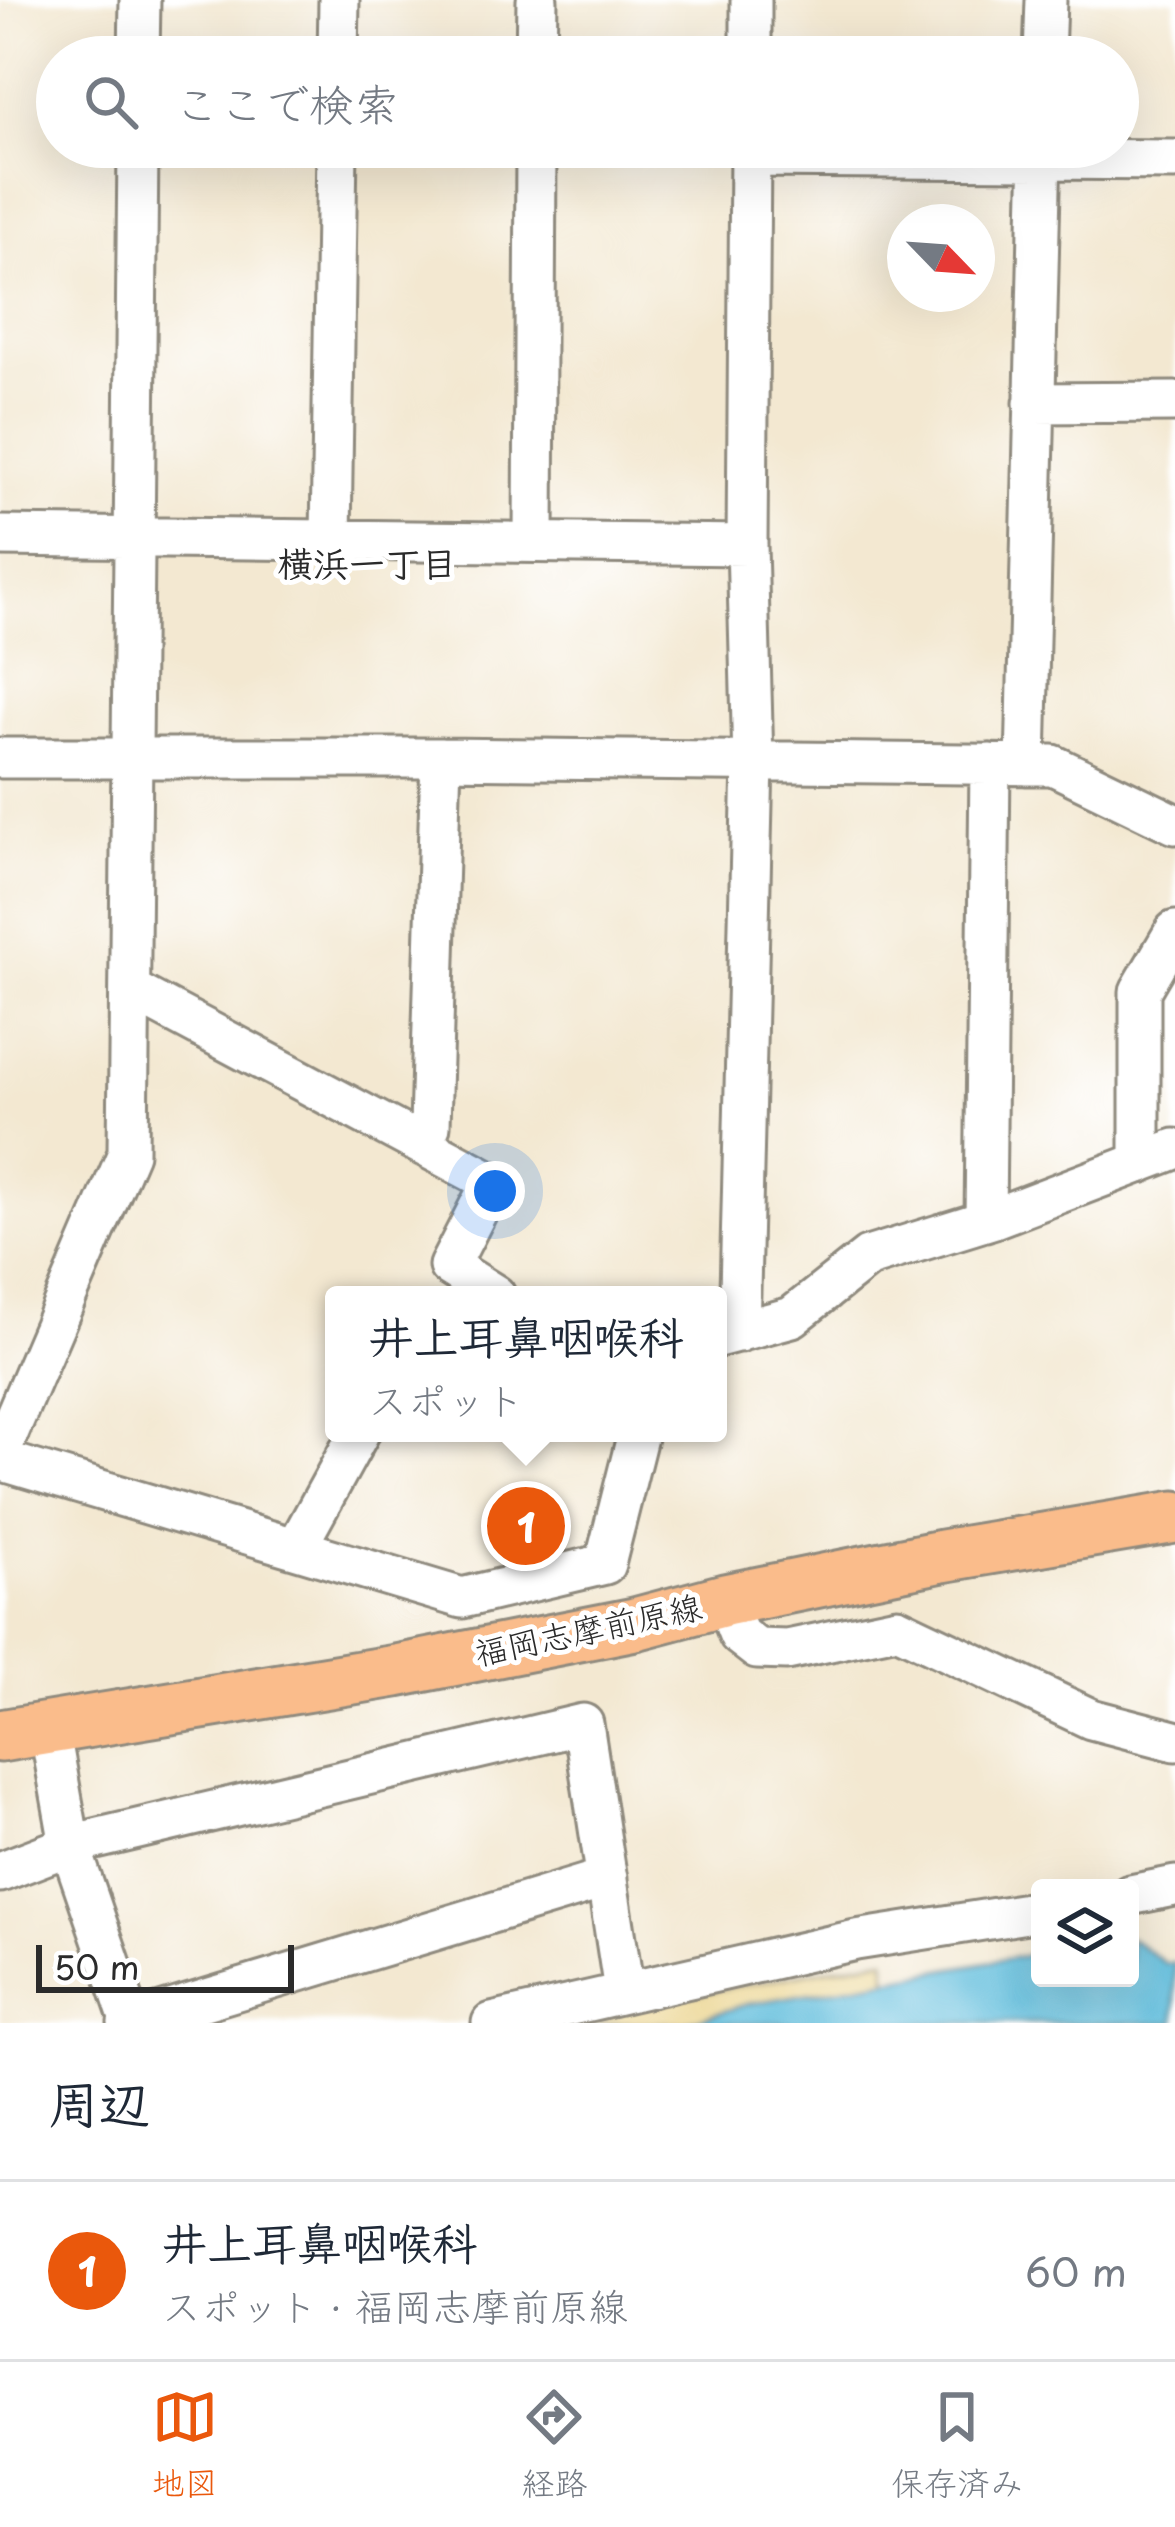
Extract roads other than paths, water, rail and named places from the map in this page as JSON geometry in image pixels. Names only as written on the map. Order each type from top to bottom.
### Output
[{"type":"main road","name":"福岡志摩前原線","points":[[24,1731],[396,1671],[942,1556],[1175,1517]]},
{"type":"street","points":[[139,36],[140,0]]},
{"type":"street","points":[[338,36],[339,0]]},
{"type":"street","points":[[536,36],[537,0]]},
{"type":"street","points":[[751,36],[752,0]]},
{"type":"street","points":[[1045,36],[1046,0]]},
{"type":"street","points":[[1139,158],[1175,160]]},
{"type":"street","points":[[138,168],[128,1153],[0,1456],[463,1598],[605,1564],[636,1442]]},
{"type":"street","points":[[332,538],[337,168]]},
{"type":"street","points":[[534,541],[536,168]]},
{"type":"street","points":[[750,168],[747,545],[752,762],[728,1335],[792,1317],[868,1257],[985,1221],[1157,1156],[1140,992],[1175,931]]},
{"type":"street","points":[[985,1221],[1008,765],[1034,403],[1041,168]]},
{"type":"street","points":[[1034,403],[1175,402]]},
{"type":"street","points":[[0,536],[747,545]]},
{"type":"street","points":[[0,758],[1053,765],[1175,824]]},
{"type":"street","points":[[421,1143],[430,1126],[441,758]]},
{"type":"street","points":[[131,989],[492,1182],[442,1281]]},
{"type":"street","points":[[296,1548],[354,1442]]},
{"type":"street","points":[[725,1600],[739,1635],[757,1648],[787,1649],[897,1627],[1091,1718],[1175,1741]]},
{"type":"street","points":[[0,1872],[70,1845],[583,1724],[624,1991]]},
{"type":"street","points":[[24,1731],[70,1845],[130,2023],[607,1878]]},
{"type":"street","points":[[1139,1892],[1175,1886]]},
{"type":"street","points":[[492,2023],[856,1940],[1031,1912]]},
{"type":"water","points":[[1139,1944],[1166,1964],[1175,1962],[1175,2023],[684,2023],[748,2004],[1031,1955],[1031,1987],[1139,1987]]},
{"type":"place","name":"井上耳鼻咽喉科","points":[[526,1526]]},
{"type":"district","name":"横浜一丁目","points":[[367,564]]}]
